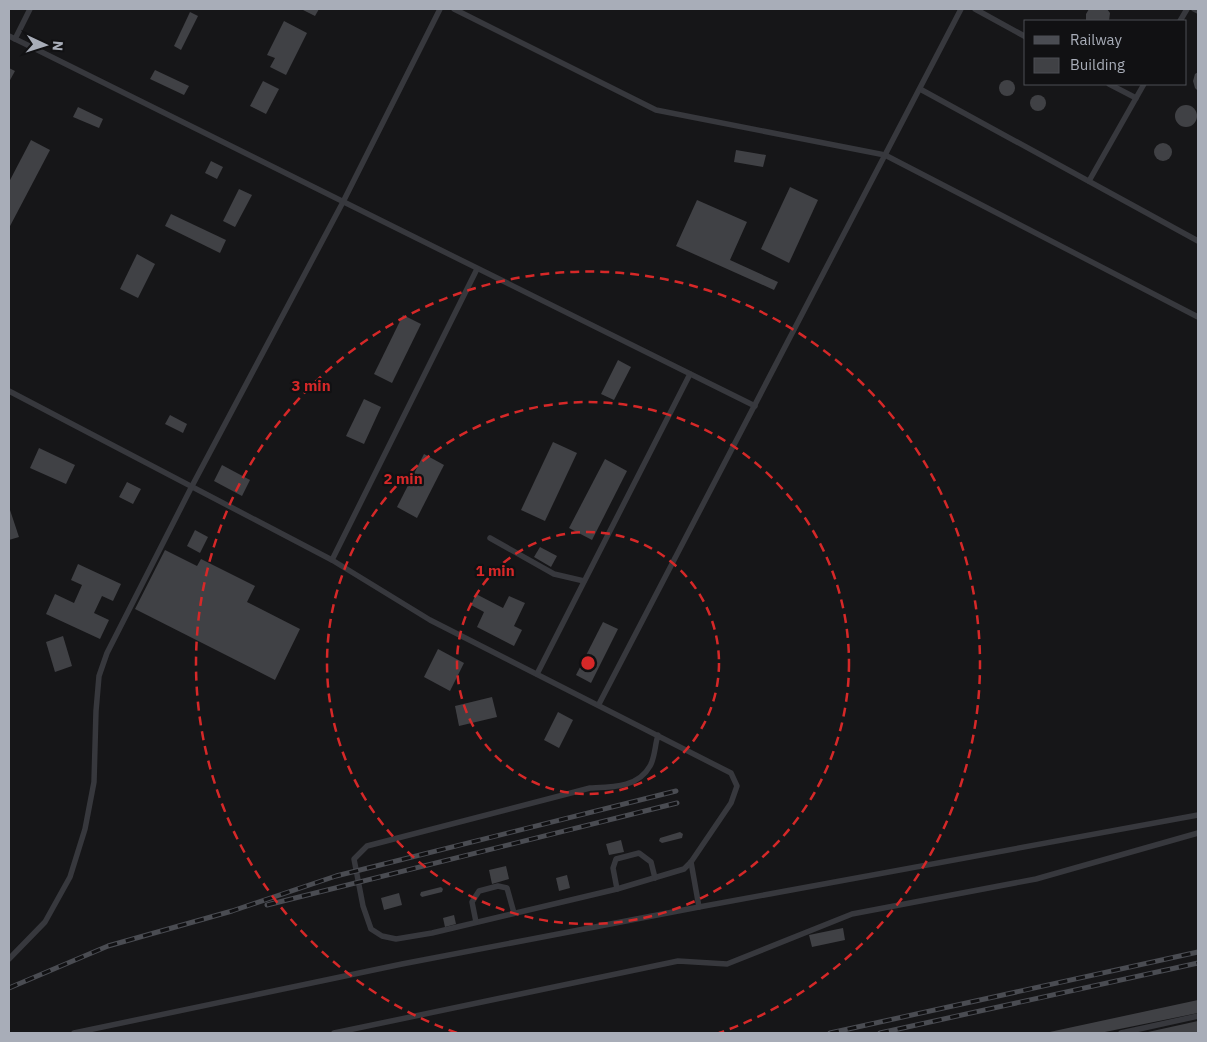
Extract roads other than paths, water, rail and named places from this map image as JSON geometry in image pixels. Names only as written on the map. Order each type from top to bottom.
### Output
[{"type":"lane","points":[[15,39],[30,9]]},
{"type":"lane","points":[[9,959],[45,922],[70,877],[85,829],[94,782],[99,676],[107,653],[192,486],[343,202],[440,9]]},
{"type":"lane","points":[[454,9],[656,110],[885,155],[1198,317]]},
{"type":"lane","points":[[599,704],[961,9]]},
{"type":"lane","points":[[975,9],[1024,36]]},
{"type":"lane","points":[[1181,20],[1187,9]]},
{"type":"lane","points":[[1194,9],[1198,11]]},
{"type":"lane","points":[[9,36],[755,406]]},
{"type":"lane","points":[[1111,85],[1136,98]]},
{"type":"lane","points":[[1089,181],[1143,85]]},
{"type":"lane","points":[[920,89],[1198,241]]},
{"type":"lane","points":[[332,560],[477,269]]},
{"type":"lane","points":[[537,674],[690,374]]},
{"type":"lane","points":[[9,391],[332,560],[430,620],[599,704],[731,772],[737,786],[731,803],[691,862],[684,869],[617,889],[432,933],[396,939],[382,936],[371,929],[363,906],[354,859],[367,846],[590,788],[623,785],[633,782],[651,765],[658,735]]},
{"type":"lane","points":[[490,538],[554,574],[584,581]]},
{"type":"lane","points":[[74,1033],[402,964],[1198,815]]},
{"type":"lane","points":[[334,1033],[678,961],[727,964],[852,914],[1036,879],[1198,833]]},
{"type":"lane","points":[[617,889],[613,868],[616,859],[638,853],[651,862],[655,878]]},
{"type":"lane","points":[[691,862],[699,907]]},
{"type":"lane","points":[[476,922],[472,902],[479,891],[498,886],[507,888],[514,913]]},
{"type":"lane","points":[[1121,1033],[1139,1031],[1198,1016]]},
{"type":"railway","points":[[9,988],[108,946],[232,911],[336,876],[676,791]]},
{"type":"railway","points":[[267,905],[677,803]]},
{"type":"railway","points":[[830,1033],[1198,952]]},
{"type":"railway","points":[[880,1033],[1198,963]]}]
